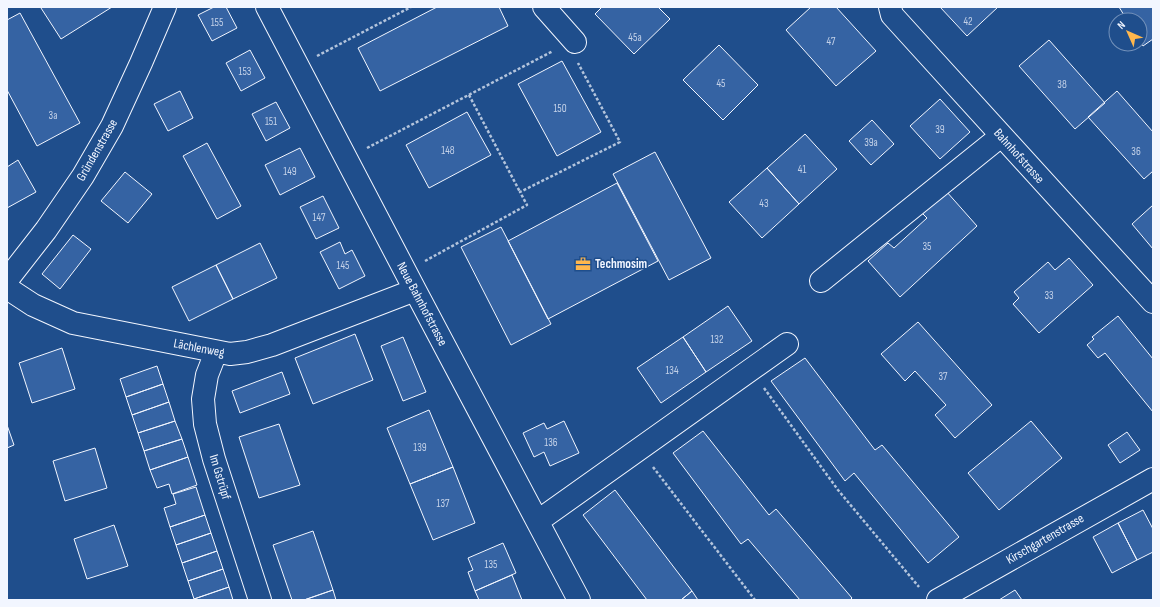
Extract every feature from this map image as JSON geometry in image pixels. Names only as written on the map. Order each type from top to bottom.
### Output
[{"type":"street","name":"Gründenstrasse","points":[[7,280],[46,230],[86,170],[112,126],[142,62],[165,7]]},
{"type":"street","name":"Neue Bahnhofstrasse","points":[[267,7],[579,600]]},
{"type":"street","points":[[544,7],[568,50]]},
{"type":"street","name":"Bahnhofstrasse","points":[[890,7],[892,15],[1152,300]]},
{"type":"street","points":[[821,281],[1002,136]]},
{"type":"street","name":"Lächlenweg","points":[[7,288],[33,305],[73,323],[230,354],[247,352],[272,345],[410,281]]},
{"type":"street","points":[[538,522],[787,344]]},
{"type":"street","name":"Im Gstrüpf","points":[[216,352],[207,376],[203,399],[205,424],[214,459],[260,600]]},
{"type":"street","name":"Kirschgartenstrasse","points":[[929,594],[1153,479]]},
{"type":"path","points":[[298,66],[411,7]]},
{"type":"path","points":[[346,158],[469,95],[568,50],[578,63],[620,142],[520,192]]},
{"type":"path","points":[[410,281],[527,205],[469,95]]},
{"type":"path","points":[[751,369],[838,490],[929,594]]},
{"type":"path","points":[[639,449],[755,600]]},
{"type":"building","points":[[112,7],[61,39],[41,8]]},
{"type":"building","points":[[214,7],[226,7],[237,28],[212,41],[198,15]]},
{"type":"building","points":[[437,7],[499,7],[508,26],[380,91],[358,48]]},
{"type":"building","points":[[602,7],[658,7],[670,19],[634,54],[595,14]]},
{"type":"building","points":[[811,7],[836,7],[876,51],[836,86],[786,30]]},
{"type":"building","points":[[940,7],[998,7],[967,36]]},
{"type":"building","points":[[1119,7],[1153,7],[1153,39],[1148,42],[1148,12],[1122,12]]},
{"type":"building","points":[[20,13],[80,123],[37,146],[7,90],[7,20]]},
{"type":"building","points":[[1049,40],[1105,103],[1075,129],[1019,66]]},
{"type":"building","points":[[719,45],[758,85],[723,120],[683,80]]},
{"type":"building","points":[[250,50],[265,78],[241,91],[226,63]]},
{"type":"building","points":[[562,61],[601,132],[557,156],[518,84]]},
{"type":"building","points":[[180,91],[193,118],[168,131],[154,104]]},
{"type":"building","points":[[1117,91],[1153,132],[1153,171],[1144,179],[1088,117]]},
{"type":"building","points":[[940,99],[970,132],[940,159],[910,126]]},
{"type":"building","points":[[276,102],[290,128],[266,141],[252,114]]},
{"type":"building","points":[[467,112],[491,155],[429,188],[406,145]]},
{"type":"building","points":[[872,120],[894,144],[871,165],[849,141]]},
{"type":"building","points":[[805,134],[837,169],[799,204],[767,168]]},
{"type":"building","points":[[207,143],[241,206],[217,219],[183,156]]},
{"type":"building","points":[[300,148],[315,177],[280,195],[265,165]]},
{"type":"building","points":[[655,152],[711,258],[669,280],[613,174]]},
{"type":"building","points":[[18,160],[36,192],[7,208],[7,167]]},
{"type":"building","points":[[767,168],[799,204],[762,238],[729,202]]},
{"type":"building","points":[[125,172],[152,194],[128,223],[101,201]]},
{"type":"building","points":[[617,183],[658,261],[548,319],[508,241]]},
{"type":"building","points":[[946,191],[977,226],[900,297],[868,261],[888,243],[894,248],[927,218],[922,213]]},
{"type":"building","points":[[323,196],[339,228],[316,239],[300,207]]},
{"type":"building","points":[[1153,205],[1153,249],[1132,224]]},
{"type":"building","points":[[501,227],[551,324],[511,345],[461,247]]},
{"type":"building","points":[[73,235],[91,249],[60,289],[42,274]]},
{"type":"building","points":[[340,242],[345,254],[352,250],[365,276],[339,289],[320,252]]},
{"type":"building","points":[[260,243],[277,278],[233,299],[216,265]]},
{"type":"building","points":[[1069,258],[1093,285],[1039,333],[1013,304],[1019,298],[1014,292],[1048,262],[1055,270]]},
{"type":"building","points":[[216,265],[233,299],[189,321],[172,287]]},
{"type":"building","points":[[728,306],[752,341],[706,372],[683,337]]},
{"type":"building","points":[[1118,316],[1153,359],[1153,412],[1105,353],[1098,358],[1087,345],[1094,339],[1092,337]]},
{"type":"building","points":[[918,322],[992,405],[955,438],[935,415],[946,405],[915,371],[905,381],[881,354]]},
{"type":"building","points":[[355,334],[373,380],[313,404],[295,358]]},
{"type":"building","points":[[403,337],[426,392],[403,401],[381,346]]},
{"type":"building","points":[[683,337],[706,372],[661,403],[637,368]]},
{"type":"building","points":[[62,348],[75,389],[32,403],[19,363]]},
{"type":"building","points":[[805,358],[875,450],[882,445],[959,537],[928,563],[854,473],[845,481],[771,381]]},
{"type":"building","points":[[157,366],[163,384],[126,397],[120,379]]},
{"type":"building","points":[[282,372],[290,394],[240,413],[232,391]]},
{"type":"building","points":[[163,384],[169,402],[132,415],[126,397]]},
{"type":"building","points":[[169,402],[175,421],[138,433],[132,415]]},
{"type":"building","points":[[429,410],[453,467],[410,484],[387,428]]},
{"type":"building","points":[[175,421],[182,439],[144,451],[138,433]]},
{"type":"building","points":[[564,421],[579,453],[550,466],[544,452],[534,457],[523,433],[544,423],[547,429]]},
{"type":"building","points":[[1031,421],[1062,458],[999,510],[968,473]]},
{"type":"building","points":[[279,424],[300,485],[259,498],[239,437]]},
{"type":"building","points":[[7,425],[14,445],[7,448]]},
{"type":"building","points":[[703,431],[769,515],[776,509],[852,598],[850,600],[800,600],[748,539],[741,544],[673,453]]},
{"type":"building","points":[[1127,432],[1140,450],[1120,463],[1108,445]]},
{"type":"building","points":[[182,439],[188,457],[150,470],[144,451]]},
{"type":"building","points":[[95,448],[107,488],[65,501],[53,461]]},
{"type":"building","points":[[188,457],[197,485],[172,494],[169,484],[157,488],[150,470]]},
{"type":"building","points":[[453,467],[475,523],[433,540],[410,484]]},
{"type":"building","points":[[196,487],[205,515],[170,527],[164,508],[176,504],[173,494]]},
{"type":"building","points":[[615,490],[692,591],[681,600],[647,600],[583,515]]},
{"type":"building","points":[[1143,510],[1153,529],[1153,552],[1137,560],[1118,523]]},
{"type":"building","points":[[205,515],[211,533],[176,545],[170,527]]},
{"type":"building","points":[[1118,523],[1137,560],[1112,573],[1093,537]]},
{"type":"building","points":[[114,525],[128,566],[87,579],[74,539]]},
{"type":"building","points":[[313,531],[333,590],[304,600],[292,600],[273,545]]},
{"type":"building","points":[[211,533],[217,551],[182,563],[176,545]]},
{"type":"building","points":[[503,543],[516,573],[475,591],[468,572],[473,570],[468,558]]},
{"type":"building","points":[[217,551],[223,569],[188,581],[182,563]]},
{"type":"building","points":[[223,569],[229,587],[194,599],[188,581]]},
{"type":"building","points":[[512,575],[522,600],[479,600],[475,591]]},
{"type":"building","points":[[229,587],[233,600],[194,600],[194,599]]},
{"type":"building","points":[[333,590],[336,600],[304,600]]},
{"type":"building","points":[[1015,590],[1022,600],[999,600]]},
{"type":"building","points":[[692,591],[698,600],[681,600]]},
{"type":"place","name":"Techmosim","points":[[583,264]]}]
